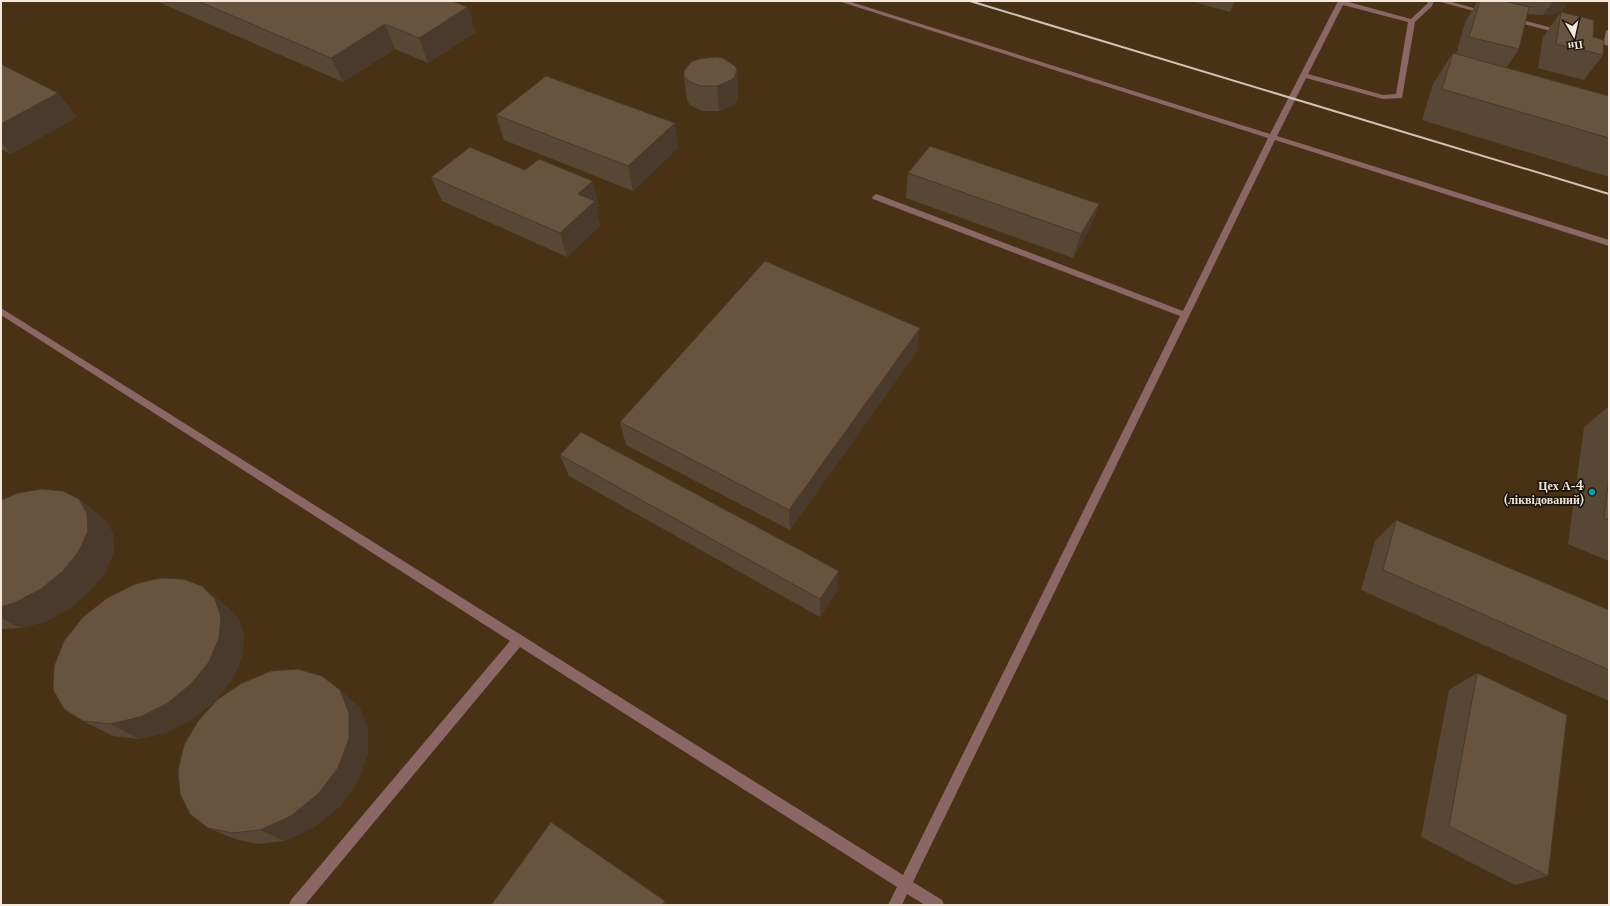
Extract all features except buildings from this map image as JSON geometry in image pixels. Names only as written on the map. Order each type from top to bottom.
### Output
[{"type":"lane","points":[[841,1],[1609,243]]},
{"type":"lane","points":[[1304,75],[1383,97],[1399,96],[1412,22],[1430,5],[1431,1]]},
{"type":"lane","points":[[1440,1],[1493,15]]},
{"type":"lane","points":[[895,905],[1272,138],[1341,2],[1412,22]]},
{"type":"lane","points":[[1508,18],[1569,34]]},
{"type":"lane","points":[[1584,38],[1608,44],[1609,31]]},
{"type":"lane","points":[[876,197],[1185,315]]},
{"type":"lane","points":[[1,311],[937,905]]},
{"type":"lane","points":[[296,905],[519,639]]},
{"type":"shaded area","points":[[1,1],[1609,1],[1609,905],[1,905]]},
{"type":"railway","points":[[970,1],[1609,194]]},
{"type":"place","name":"Цех А-4 (ліквідований)","points":[[1592,492]]}]
